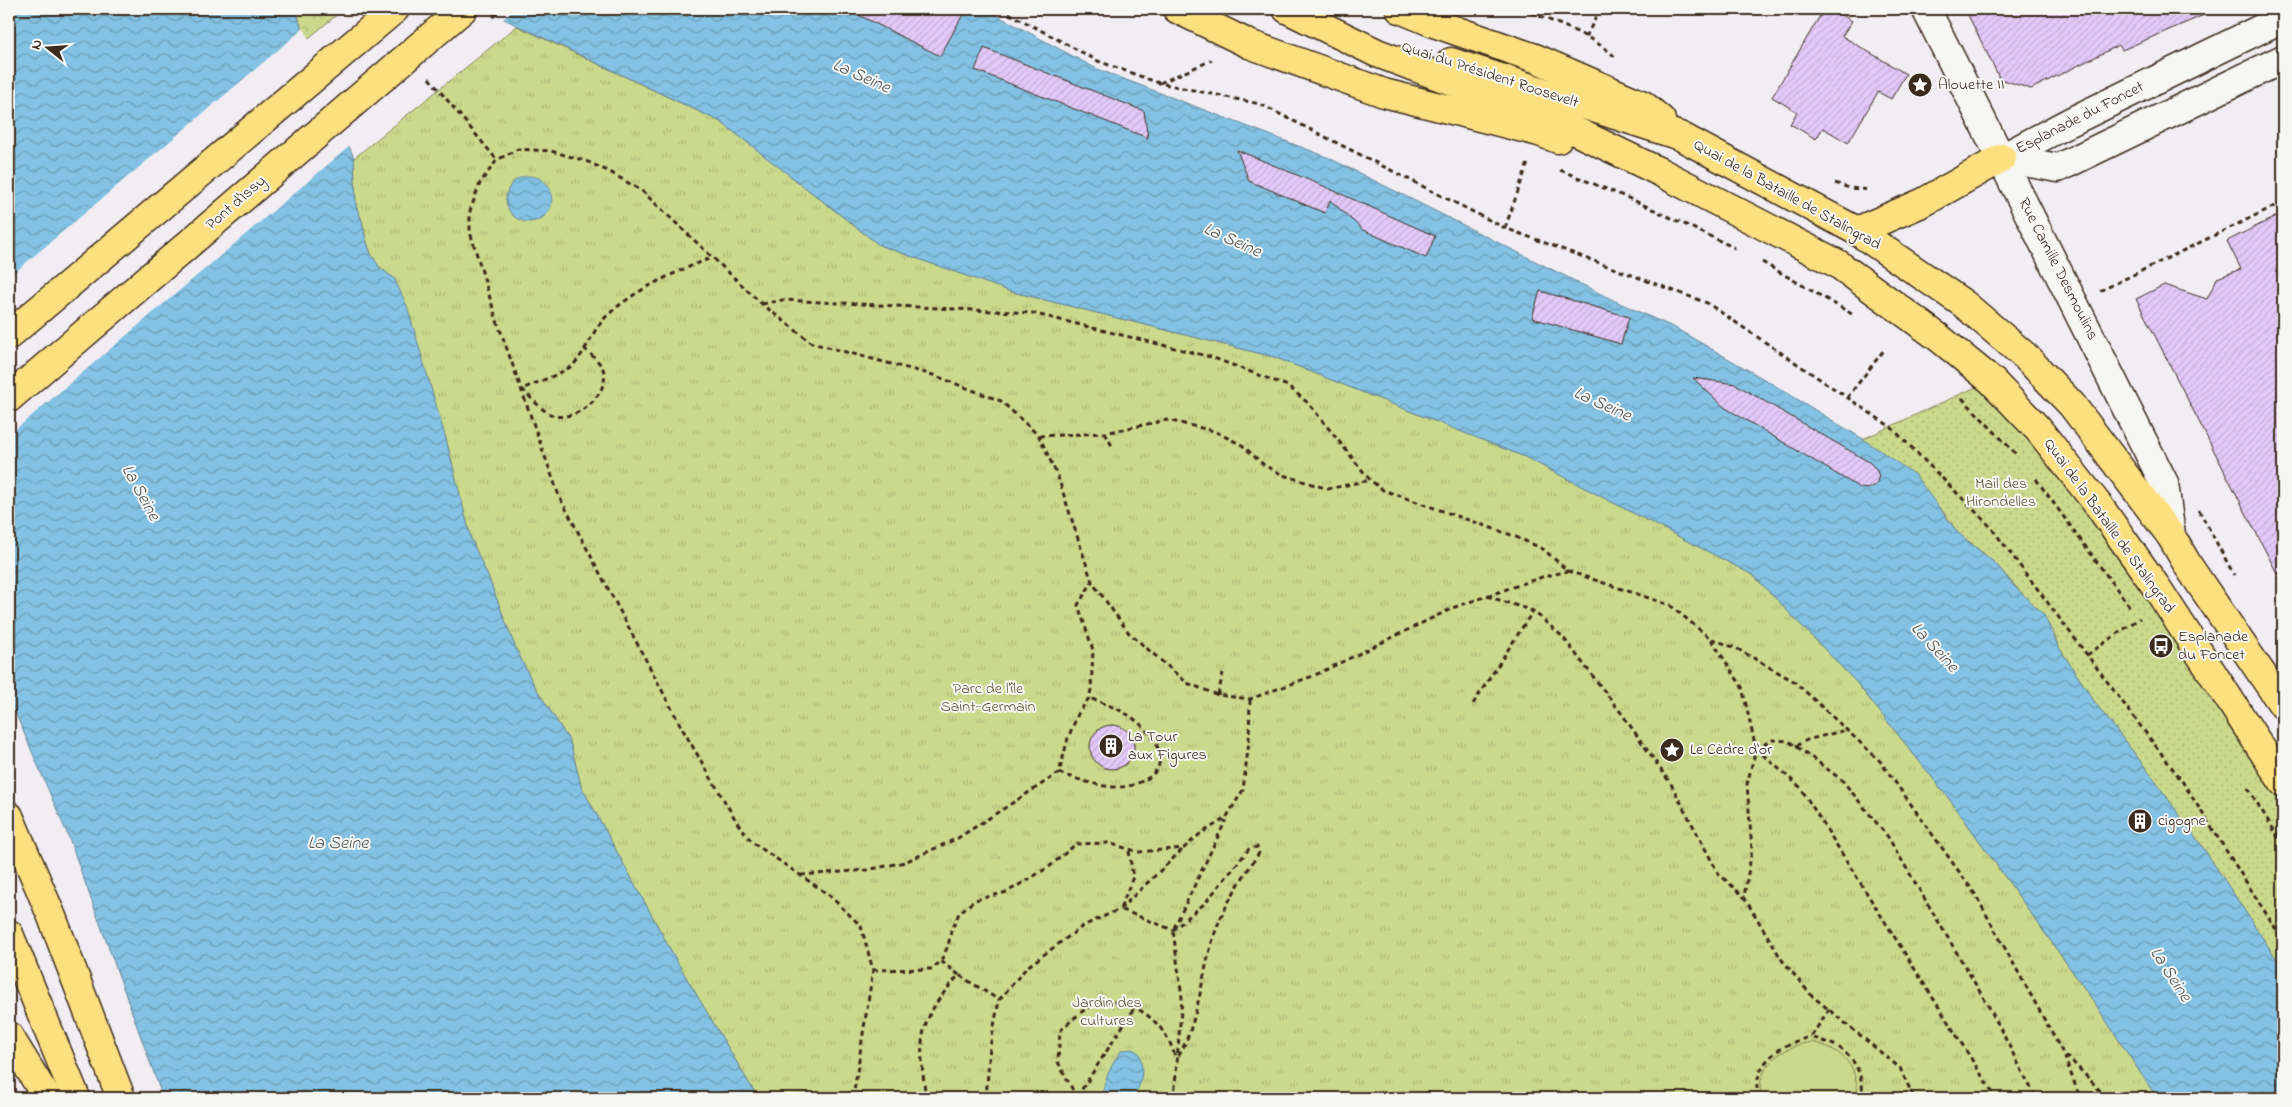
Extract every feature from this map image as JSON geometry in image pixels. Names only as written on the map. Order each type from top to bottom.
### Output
[{"type":"main road","points":[[9,335],[395,9]]},
{"type":"main road","name":"Pont d'Issy","points":[[9,398],[463,9]]},
{"type":"main road","points":[[1177,9],[1249,44],[1384,93],[1539,132],[1660,172]]},
{"type":"main road","points":[[1400,9],[1434,23],[1535,58],[1643,105],[1680,136]]},
{"type":"main road","name":"Quai du Président Roosevelt","points":[[1293,12],[1680,136]]},
{"type":"main road","name":"Quai du Président Roosevelt","points":[[1293,12],[1377,54],[1540,114],[1660,172]]},
{"type":"main road","name":"Quai de la Bataille de Stalingrad","points":[[1680,136],[1857,231],[1936,284],[2025,356],[2072,404],[2171,536],[2189,567],[2280,695]]},
{"type":"main road","points":[[1857,231],[1924,202],[2002,158]]},
{"type":"main road","name":"Quai de la Bataille de Stalingrad","points":[[1660,172],[1838,264],[1938,337],[1992,381],[2038,429],[2087,491],[2165,601],[2283,782]]},
{"type":"main road","points":[[9,816],[52,916],[121,1098]]},
{"type":"main road","points":[[9,934],[76,1098]]},
{"type":"main road","points":[[9,1036],[47,1098]]},
{"type":"street","name":"Rue Camille Desmoulins","points":[[1926,9],[2164,483],[2171,536]]},
{"type":"street","name":"Esplanade du Foncet","points":[[2002,158],[2070,122],[2280,28]]},
{"type":"street","name":"Esplanade du Foncet","points":[[2002,158],[2058,168],[2283,60]]},
{"type":"path","points":[[1001,9],[1098,61],[1159,83],[1260,104],[1505,228],[1707,303],[1891,427],[1990,526],[2182,781],[2283,940]]},
{"type":"path","points":[[1523,9],[1586,37],[1606,48],[1618,60]]},
{"type":"path","points":[[1586,37],[1600,9]]},
{"type":"path","points":[[1159,83],[1249,44]]},
{"type":"path","points":[[426,74],[497,160]]},
{"type":"path","points":[[853,1098],[873,970],[862,926],[829,895],[752,842],[738,824],[683,730],[559,496],[496,318],[470,232],[470,211],[480,183],[497,160],[518,149],[551,151],[586,161],[610,172],[642,191],[762,304],[812,343],[933,375],[1001,400],[1039,436],[1058,477],[1092,582],[1129,633],[1187,683],[1218,695],[1250,700],[1313,676],[1456,607],[1542,577],[1568,571]]},
{"type":"path","points":[[1505,228],[1530,158],[1538,162]]},
{"type":"path","points":[[1555,169],[1633,200],[1744,252]]},
{"type":"path","points":[[1833,182],[1849,188],[1876,191]]},
{"type":"path","points":[[2075,303],[2283,202]]},
{"type":"path","points":[[522,389],[573,366],[598,324],[610,312],[627,300],[673,273],[711,258]]},
{"type":"path","points":[[1761,261],[1859,319]]},
{"type":"path","points":[[762,304],[783,300],[1032,312],[1211,357],[1288,386],[1309,404],[1370,480],[1384,490],[1505,533],[1543,549],[1568,571],[1670,605],[1711,639],[1742,686],[1756,749],[1747,784],[1752,850],[1744,897]]},
{"type":"path","points":[[522,389],[549,414],[574,416],[593,402],[605,379],[604,370],[584,348]]},
{"type":"path","points":[[1847,398],[1884,350]]},
{"type":"path","points":[[1960,397],[2022,460]]},
{"type":"path","points":[[1039,436],[1105,433],[1167,420],[1214,431],[1242,445],[1264,465],[1328,489],[1370,480]]},
{"type":"path","points":[[1105,433],[1112,446]]},
{"type":"path","points":[[2033,475],[2144,627]]},
{"type":"path","points":[[800,875],[867,870],[904,862],[958,838],[1059,773],[1068,738],[1078,714],[1089,698],[1093,650],[1078,605],[1092,582]]},
{"type":"path","points":[[1487,596],[1533,611],[1562,636],[1622,714],[1671,784],[1718,873],[1744,897],[1782,960],[1811,995],[1900,1068],[1914,1098]]},
{"type":"path","points":[[2087,655],[2165,601]]},
{"type":"path","points":[[1473,704],[1533,611]]},
{"type":"path","points":[[1711,639],[1736,648],[1795,682],[1880,761],[1975,894],[2064,1055],[2080,1098]]},
{"type":"path","points":[[1218,695],[1223,673]]},
{"type":"path","points":[[1059,773],[1092,784],[1116,788],[1131,786],[1143,781],[1153,774],[1160,764],[1160,748],[1136,720],[1119,710],[1089,698]]},
{"type":"path","points":[[1174,1098],[1182,998],[1172,930],[1226,818],[1243,790],[1249,741],[1250,700]]},
{"type":"path","points":[[1796,746],[1807,740],[1846,730]]},
{"type":"path","points":[[1756,749],[1772,740],[1788,741],[1796,746],[1842,780],[1888,837],[1989,1007],[2036,1098]]},
{"type":"path","points":[[1756,749],[1800,787],[1996,1098]]},
{"type":"path","points":[[2246,786],[2283,845]]},
{"type":"path","points":[[986,1098],[990,1047],[999,1000],[1027,967],[1083,926],[1120,909],[1200,834],[1226,818]]},
{"type":"path","points":[[873,970],[932,970],[941,961],[948,946],[950,932],[959,913],[975,900],[1007,892],[1049,867],[1076,844],[1108,844],[1129,851],[1139,852],[1184,848]]},
{"type":"path","points":[[1172,930],[1205,903],[1249,848],[1257,847],[1259,853],[1236,888],[1216,929],[1187,1043],[1176,1060]]},
{"type":"path","points":[[1120,909],[1132,877],[1129,851]]},
{"type":"path","points":[[1120,909],[1172,930]]},
{"type":"path","points":[[941,961],[999,1000]]},
{"type":"path","points":[[926,1098],[920,1046],[924,1025],[932,1006],[959,974]]},
{"type":"path","points":[[1077,1098],[1058,1062],[1060,1031],[1097,1003],[1129,1004],[1157,1023],[1174,1050],[1176,1060]]},
{"type":"path","points":[[1077,1098],[1134,1007]]},
{"type":"path","points":[[1811,1038],[1828,1009]]},
{"type":"path","points":[[1758,1098],[1760,1074],[1767,1061],[1782,1046],[1797,1040],[1811,1038],[1835,1045],[1849,1056],[1860,1074],[1863,1089],[1862,1098]]},
{"type":"path","points":[[2064,1055],[2074,1062],[2107,1098]]},
{"type":"green space","points":[[296,9],[344,9],[305,41]]},
{"type":"green space","name":"Parc de l'île Saint-Germain","points":[[517,26],[721,122],[879,245],[1009,291],[1274,357],[1525,457],[1753,575],[1856,682],[1951,801],[2092,999],[2157,1098],[758,1098],[680,967],[581,786],[570,742],[534,685],[516,649],[489,579],[471,539],[446,439],[394,278],[380,268],[371,254],[356,206],[354,158]]},
{"type":"green space","name":"Mail des Hirondelles","points":[[1989,381],[2185,635],[2283,788],[2283,969],[2206,852],[2145,767],[2096,704],[2058,646],[2053,630],[1996,564],[1957,532],[1943,511],[1863,439]]},
{"type":"green space","points":[[1812,1042],[1833,1049],[1847,1061],[1855,1076],[1858,1098],[1761,1098],[1760,1086],[1762,1076],[1773,1059],[1791,1048]]},
{"type":"water","name":"La Seine","points":[[9,9],[296,9],[305,41],[354,158],[356,206],[362,221],[366,240],[371,254],[380,268],[394,278],[407,306],[446,439],[471,539],[489,579],[516,649],[534,685],[570,742],[581,786],[680,967],[758,1098],[163,1098],[69,838],[9,698]]},
{"type":"water","name":"La Seine","points":[[483,9],[985,9],[1095,68],[1327,157],[1615,301],[1675,328],[1769,382],[1863,439],[1915,475],[1957,532],[1996,564],[2013,585],[2044,615],[2058,646],[2096,704],[2145,767],[2206,852],[2283,969],[2283,1098],[2157,1098],[2092,999],[1951,801],[1856,682],[1753,575],[1525,457],[1274,357],[1009,291],[879,245],[721,122]]},
{"type":"water","points":[[529,176],[542,180],[548,186],[552,199],[548,212],[542,218],[529,222],[516,218],[510,212],[506,199],[510,186],[516,180]]},
{"type":"water","points":[[1132,1049],[1139,1053],[1142,1065],[1138,1088],[1131,1098],[1110,1098],[1103,1093],[1105,1081],[1122,1050]]},
{"type":"pier","points":[[480,9],[515,9],[501,21]]},
{"type":"pier","points":[[304,28],[351,145],[9,435],[9,277]]},
{"type":"building","points":[[847,9],[966,9],[940,56]]},
{"type":"building","points":[[1824,9],[1832,9],[1852,21],[1842,36],[1906,74],[1891,99],[1878,92],[1848,143],[1823,128],[1816,139],[1790,124],[1797,112],[1772,97]]},
{"type":"building","points":[[1965,9],[2218,9],[2122,50],[2119,45],[2031,89],[2000,79]]},
{"type":"building","points":[[984,48],[1144,111],[1148,138],[975,70]]},
{"type":"building","points":[[1237,150],[1435,236],[1426,258],[1363,230],[1330,200],[1325,213],[1249,181]]},
{"type":"building","points":[[2283,213],[2283,585],[2136,299],[2164,285],[2207,299],[2217,278],[2241,269],[2227,241]]},
{"type":"building","points":[[1540,291],[1629,317],[1621,344],[1532,318]]},
{"type":"building","points":[[1693,378],[1735,384],[1869,462],[1876,469],[1879,476],[1876,485],[1868,489],[1860,488],[1724,407]]},
{"type":"building","name":"La Tour aux Figures","points":[[1108,725],[1116,725],[1128,731],[1134,747],[1128,763],[1116,769],[1108,769],[1096,763],[1090,751],[1090,743],[1096,731]]},
{"type":"place","name":"Alouette II","points":[[1920,85]]},
{"type":"place","name":"Esplanade du Foncet","points":[[2161,646]]},
{"type":"place","name":"La Tour aux Figures","points":[[1111,746]]},
{"type":"place","name":"Le Cèdre d'or","points":[[1672,750]]},
{"type":"place","name":"cigogne","points":[[2140,821]]},
{"type":"park label","name":"Jardin des cultures","points":[[1107,1012]]}]
